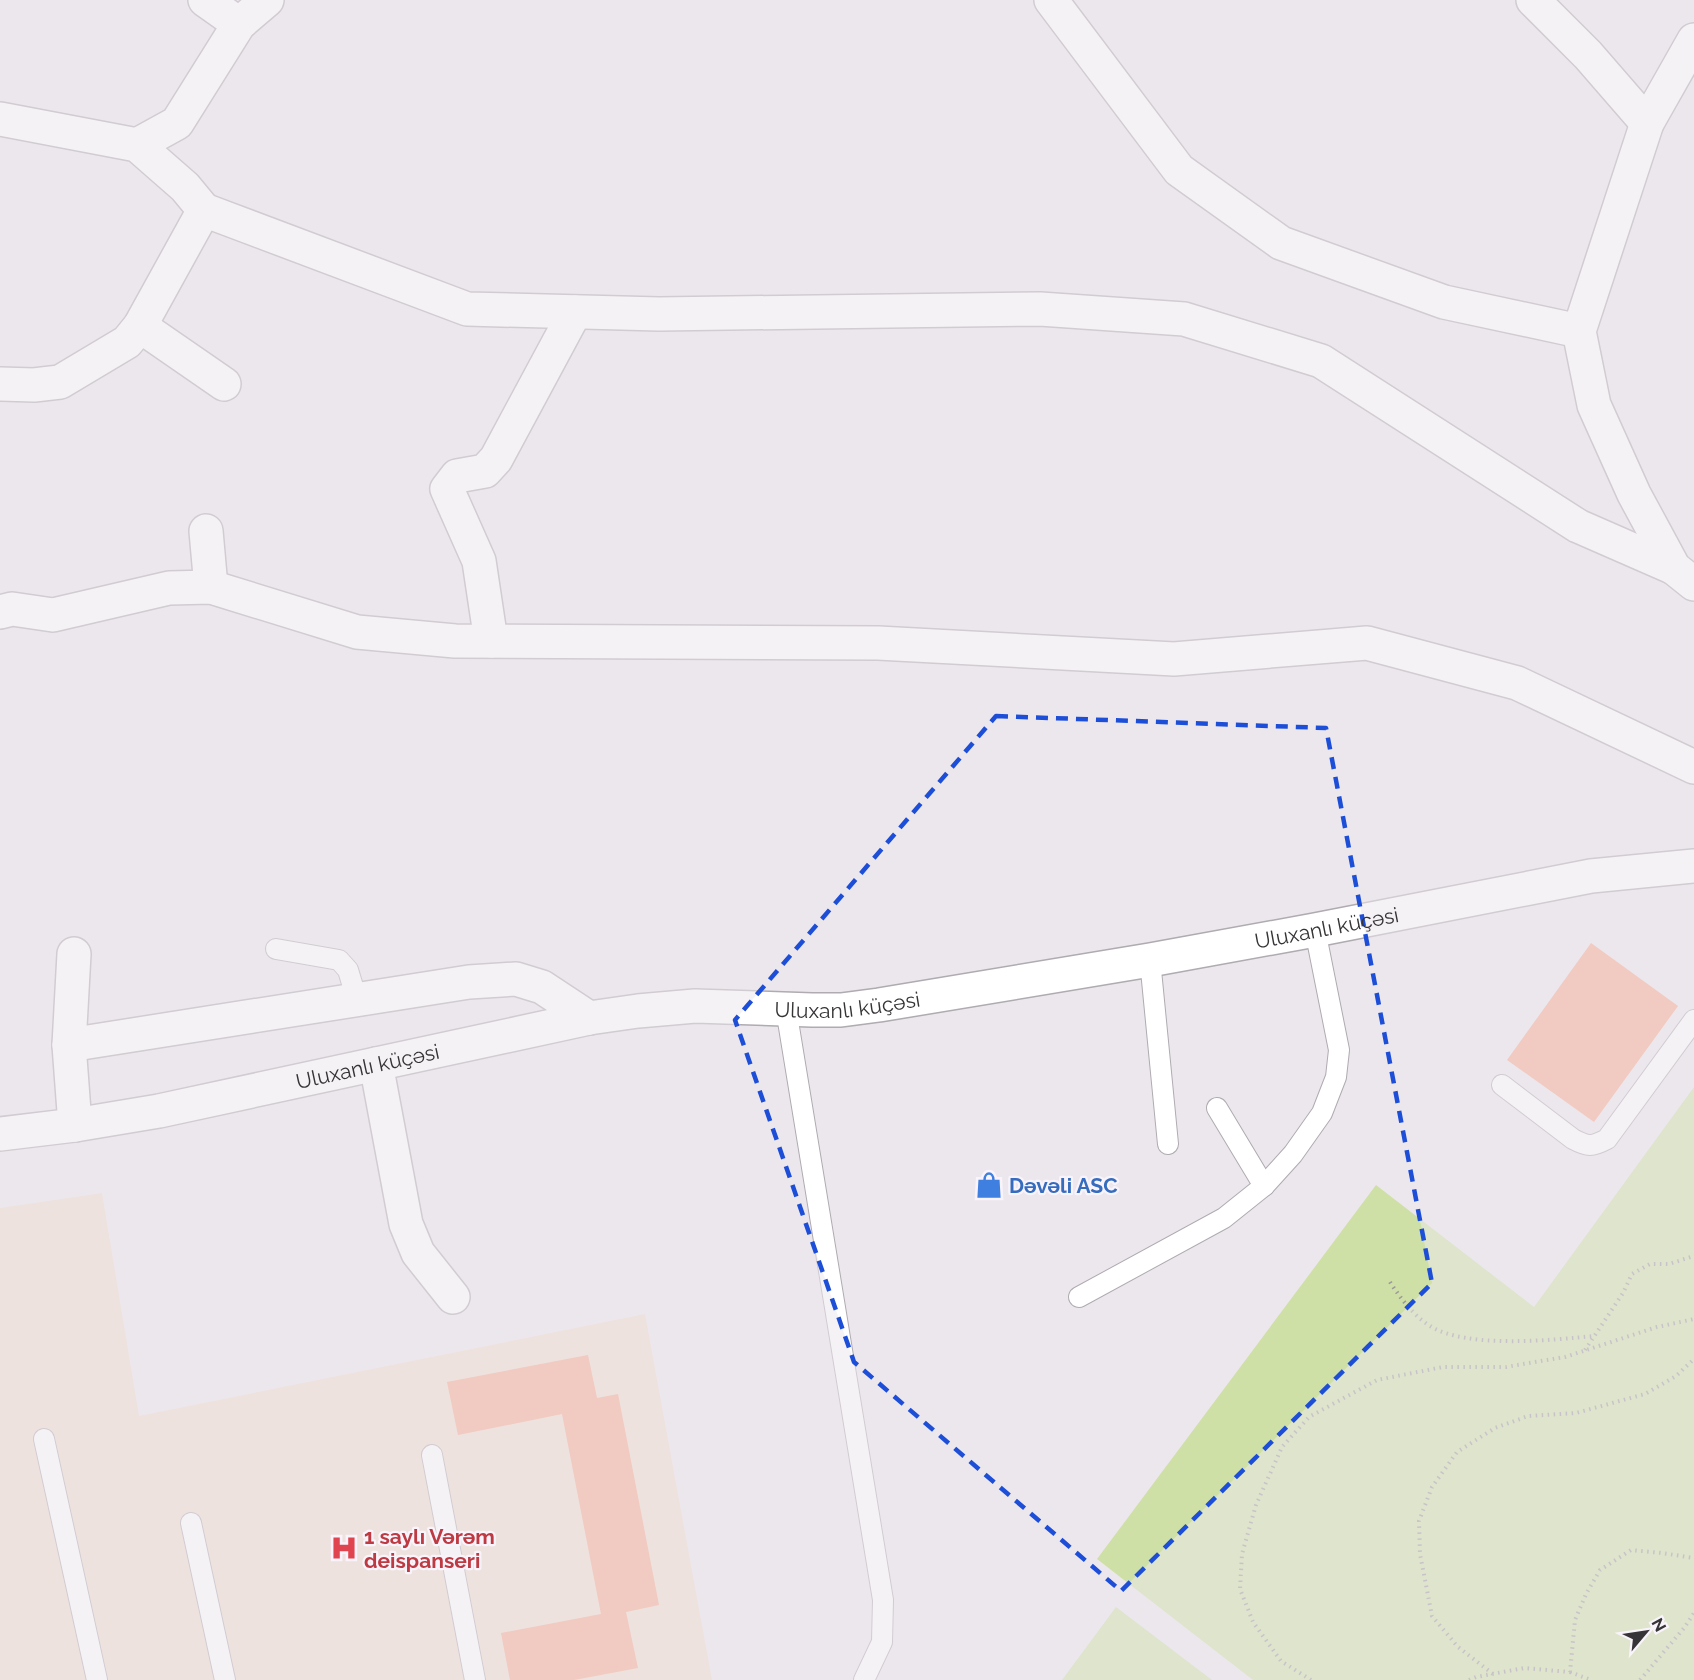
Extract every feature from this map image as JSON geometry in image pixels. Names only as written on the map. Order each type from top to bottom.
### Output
[{"type":"street","points":[[205,0],[238,24]]},
{"type":"street","points":[[137,145],[177,123],[238,24],[267,0]]},
{"type":"street","points":[[1051,0],[1179,170],[1281,243],[1444,302],[1579,331]]},
{"type":"street","points":[[1533,0],[1588,55],[1647,123]]},
{"type":"street","points":[[1684,576],[1634,494],[1594,405],[1579,331],[1647,123],[1694,40]]},
{"type":"street","points":[[0,118],[137,145],[185,187],[204,210],[467,309],[659,314],[1040,309],[1184,319],[1321,361],[1578,526],[1684,576]]},
{"type":"street","points":[[0,384],[34,385],[60,382],[127,342],[140,326],[204,210]]},
{"type":"street","points":[[491,641],[479,561],[447,489],[457,476],[485,471],[496,459],[575,312]]},
{"type":"street","points":[[140,326],[224,384]]},
{"type":"street","points":[[206,531],[211,587]]},
{"type":"street","points":[[0,612],[12,609],[54,615],[169,588],[211,587],[357,632],[455,641],[878,643],[1174,659],[1367,643],[1517,683],[1694,767]]},
{"type":"street","name":"Uluxanlı küçəsi","points":[[0,1134],[159,1112],[590,1018],[695,1005],[841,1010],[879,1005],[1150,960],[1591,876],[1694,866]]},
{"type":"street","points":[[74,954],[69,1045],[75,1125]]},
{"type":"street","points":[[69,1045],[469,982],[516,979],[542,987],[590,1018]]},
{"type":"street","points":[[376,1064],[406,1224],[418,1253],[453,1297]]},
{"type":"lane","points":[[1079,1297],[1224,1218],[1264,1186],[1293,1154],[1322,1113],[1336,1077],[1339,1050],[1315,930]]},
{"type":"lane","points":[[276,949],[339,960],[348,970],[357,1000]]},
{"type":"lane","points":[[1150,960],[1168,1144]]},
{"type":"lane","points":[[786,1009],[883,1600],[882,1642],[864,1680]]},
{"type":"lane","points":[[1502,1085],[1573,1139],[1584,1145],[1595,1146],[1607,1139],[1694,1020]]},
{"type":"lane","points":[[1217,1108],[1264,1186]]},
{"type":"lane","points":[[44,1439],[97,1680]]},
{"type":"lane","points":[[432,1455],[475,1680]]},
{"type":"lane","points":[[191,1523],[225,1680]]},
{"type":"path","points":[[1584,1352],[1623,1293],[1632,1274],[1650,1264],[1669,1264],[1694,1256]]},
{"type":"path","points":[[1390,1282],[1404,1302],[1430,1326],[1448,1335],[1538,1341],[1594,1336]]},
{"type":"path","points":[[1311,1680],[1281,1660],[1253,1622],[1240,1588],[1242,1554],[1256,1505],[1282,1447],[1309,1417],[1377,1380],[1443,1367],[1506,1367],[1566,1357],[1657,1328],[1694,1319]]},
{"type":"path","points":[[1493,1674],[1458,1647],[1432,1616],[1420,1554],[1419,1521],[1432,1487],[1457,1452],[1495,1428],[1528,1416],[1576,1413],[1645,1394],[1677,1376],[1694,1359]]},
{"type":"path","points":[[1570,1672],[1575,1620],[1600,1570],[1631,1551],[1694,1558]]},
{"type":"path","points":[[1640,1680],[1694,1613]]},
{"type":"path","points":[[1469,1680],[1524,1668],[1570,1672],[1591,1680]]},
{"type":"highlighted area","points":[[996,716],[1326,728],[1432,1283],[1121,1591],[854,1362],[735,1020]]},
{"type":"shaded area","name":"1 saylı Vərəm deispanseri","points":[[102,1193],[139,1416],[645,1314],[712,1680],[0,1680],[0,1208]]},
{"type":"green space","points":[[1694,1087],[1694,1680],[1253,1680],[1097,1559],[1376,1185],[1534,1307]]},
{"type":"green space","points":[[1116,1607],[1212,1680],[1062,1680]]},
{"type":"building","points":[[1591,943],[1678,1006],[1594,1122],[1507,1060]]},
{"type":"building","points":[[588,1355],[597,1398],[618,1394],[659,1605],[626,1612],[638,1668],[574,1680],[510,1680],[501,1633],[601,1614],[562,1414],[458,1435],[447,1382]]},
{"type":"place","name":"Dəvəli ASC","points":[[989,1185]]},
{"type":"place","name":"1 saylı Vərəm deispanseri","points":[[344,1548]]}]
